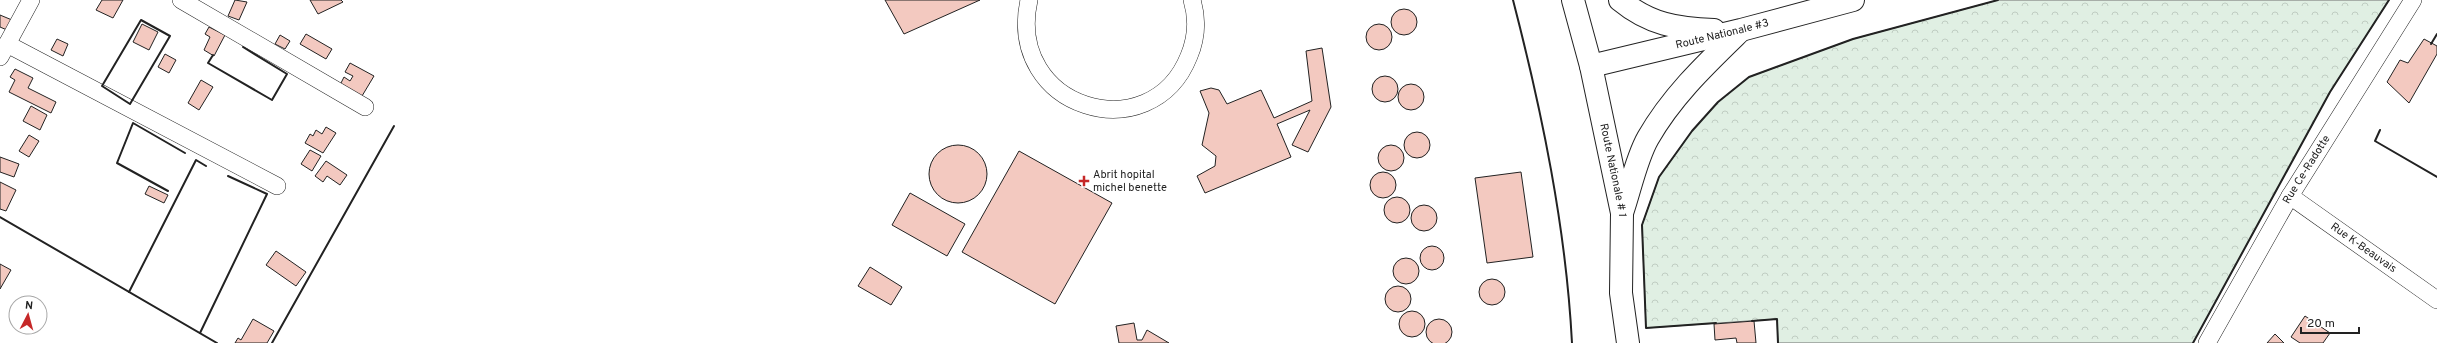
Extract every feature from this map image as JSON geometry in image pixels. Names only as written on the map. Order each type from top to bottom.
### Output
[{"type":"main road","name":"Route Nationale # 1","points":[[1573,0],[1591,66],[1622,213],[1621,293],[1628,343]]},
{"type":"main road","points":[[1620,0],[1646,18],[1668,26],[1741,30]]},
{"type":"main road","name":"Route Nationale #3","points":[[1591,66],[1741,30],[1852,0]]},
{"type":"main road","points":[[1622,213],[1647,139],[1668,107],[1688,82],[1741,30]]},
{"type":"street","points":[[31,0],[4,50],[277,186]]},
{"type":"street","points":[[181,0],[365,107]]},
{"type":"street","points":[[1028,0],[1024,19],[1028,47],[1040,73],[1060,93],[1086,106],[1114,110],[1142,104],[1166,89],[1185,68],[1195,42],[1196,14],[1192,0]]},
{"type":"street","name":"Rue Ce-Radotte","points":[[2207,343],[2290,196],[2413,0]]},
{"type":"street","name":"Rue K-Beauvais","points":[[2290,196],[2437,300]]},
{"type":"green space","points":[[1998,0],[2389,0],[2330,92],[2193,343],[1778,343],[1777,319],[1646,328],[1642,225],[1659,177],[1692,131],[1718,102],[1749,77],[1853,39]]},
{"type":"building","points":[[102,0],[123,0],[113,18],[96,10]]},
{"type":"building","points":[[235,0],[247,2],[239,20],[228,16]]},
{"type":"building","points":[[310,0],[341,0],[343,2],[318,14]]},
{"type":"building","points":[[885,0],[980,0],[904,34]]},
{"type":"building","points":[[1404,9],[1413,13],[1417,22],[1413,31],[1404,35],[1395,31],[1391,22],[1395,13]]},
{"type":"building","points":[[0,15],[12,20],[7,30],[0,27]]},
{"type":"building","points":[[142,24],[158,32],[149,50],[133,42]]},
{"type":"building","points":[[1379,24],[1388,28],[1392,37],[1388,46],[1379,50],[1370,46],[1366,37],[1370,28]]},
{"type":"building","points":[[209,27],[225,35],[214,56],[204,50],[210,37],[205,34]]},
{"type":"building","points":[[306,34],[332,49],[326,59],[300,44]]},
{"type":"building","points":[[280,35],[290,41],[285,49],[275,44]]},
{"type":"building","points":[[57,39],[68,44],[63,56],[51,50]]},
{"type":"building","points":[[2424,39],[2437,46],[2437,54],[2409,103],[2387,82],[2400,60],[2408,63]]},
{"type":"building","points":[[1322,48],[1331,107],[1308,152],[1292,145],[1310,110],[1277,124],[1291,157],[1205,193],[1197,176],[1215,166],[1216,156],[1202,145],[1209,113],[1200,91],[1211,88],[1219,90],[1227,104],[1261,90],[1274,118],[1312,101],[1306,51]]},
{"type":"building","points":[[165,54],[176,60],[169,73],[158,67]]},
{"type":"building","points":[[350,63],[374,76],[362,96],[339,87],[344,77],[350,81],[353,76],[345,72]]},
{"type":"building","points":[[15,69],[33,78],[28,88],[56,102],[51,113],[9,92],[15,80],[10,77]]},
{"type":"building","points":[[1385,76],[1394,80],[1398,89],[1394,98],[1385,102],[1376,98],[1372,89],[1376,80]]},
{"type":"building","points":[[201,80],[213,87],[199,110],[188,103]]},
{"type":"building","points":[[1411,84],[1420,88],[1424,97],[1420,106],[1411,110],[1402,106],[1398,97],[1402,88]]},
{"type":"building","points":[[31,106],[47,115],[40,130],[23,121]]},
{"type":"building","points":[[326,127],[336,133],[323,153],[305,143],[310,134],[313,136],[316,130],[322,134]]},
{"type":"building","points":[[1417,132],[1426,136],[1430,145],[1426,154],[1417,158],[1408,154],[1404,145],[1408,136]]},
{"type":"building","points":[[29,135],[39,141],[29,157],[19,151]]},
{"type":"building","points":[[958,145],[969,147],[982,158],[985,163],[987,174],[985,185],[974,198],[969,201],[958,203],[947,201],[934,190],[931,185],[929,174],[931,163],[942,150],[947,147]]},
{"type":"building","points":[[1391,145],[1400,149],[1404,158],[1400,167],[1391,171],[1382,167],[1378,158],[1382,149]]},
{"type":"building","points":[[310,150],[321,156],[312,171],[301,164]]},
{"type":"building","points":[[1019,151],[1112,203],[1055,304],[962,252]]},
{"type":"building","points":[[0,157],[19,164],[14,177],[0,172]]},
{"type":"building","points":[[326,161],[347,175],[340,185],[327,176],[323,182],[315,176]]},
{"type":"building","points":[[1383,172],[1392,176],[1396,185],[1392,194],[1383,198],[1374,194],[1370,185],[1374,176]]},
{"type":"building","points":[[1521,172],[1533,257],[1487,263],[1475,178]]},
{"type":"building","points":[[0,182],[16,190],[6,211],[0,209]]},
{"type":"building","points":[[149,186],[168,195],[164,203],[145,194]]},
{"type":"building","points":[[910,193],[965,224],[947,256],[892,225]]},
{"type":"building","points":[[1397,197],[1406,201],[1410,210],[1406,219],[1397,223],[1388,219],[1384,210],[1388,201]]},
{"type":"building","points":[[1424,205],[1433,209],[1437,218],[1433,227],[1424,231],[1415,227],[1411,218],[1415,209]]},
{"type":"building","points":[[1432,246],[1441,249],[1444,258],[1441,267],[1432,270],[1423,267],[1420,258],[1423,249]]},
{"type":"building","points":[[276,251],[306,272],[296,286],[266,265]]},
{"type":"building","points":[[1406,258],[1415,262],[1419,271],[1415,280],[1406,284],[1397,280],[1393,271],[1397,262]]},
{"type":"building","points":[[0,264],[11,270],[0,289]]},
{"type":"building","points":[[870,267],[902,287],[891,305],[858,286]]},
{"type":"building","points":[[1492,279],[1501,283],[1505,292],[1501,301],[1492,305],[1483,301],[1479,292],[1483,283]]},
{"type":"building","points":[[1398,286],[1407,290],[1411,299],[1407,308],[1398,312],[1389,308],[1385,299],[1389,290]]},
{"type":"building","points":[[1412,311],[1421,315],[1425,324],[1421,333],[1412,337],[1403,333],[1399,324],[1403,315]]},
{"type":"building","points":[[2305,316],[2330,333],[2323,343],[2300,343],[2291,337]]},
{"type":"building","points":[[253,319],[274,331],[267,343],[235,343],[238,338],[241,340]]},
{"type":"building","points":[[1439,319],[1448,323],[1452,332],[1448,341],[1439,345],[1430,341],[1426,332],[1430,323]]},
{"type":"building","points":[[1754,321],[1756,343],[1737,343],[1736,338],[1715,340],[1714,324]]},
{"type":"building","points":[[1134,323],[1137,340],[1142,340],[1147,330],[1169,343],[1119,343],[1116,326]]},
{"type":"building","points":[[2275,334],[2284,343],[2267,343]]},
{"type":"wall","points":[[1513,0],[1534,85],[1551,170],[1564,257],[1572,343]]},
{"type":"wall","points":[[1716,323],[1646,328],[1642,225],[1659,177],[1692,131],[1718,102],[1749,77],[1853,39],[1998,0]]},
{"type":"wall","points":[[2193,343],[2330,92],[2389,0]]},
{"type":"wall","points":[[141,20],[170,36],[130,104],[102,86],[141,20]]},
{"type":"wall","points":[[2431,44],[2437,34]]},
{"type":"wall","points":[[213,55],[208,63],[272,100],[287,74],[243,47]]},
{"type":"wall","points":[[168,191],[117,163],[133,123],[185,153]]},
{"type":"wall","points":[[272,343],[394,126]]},
{"type":"wall","points":[[2380,130],[2375,141],[2437,177]]},
{"type":"wall","points":[[129,292],[196,160],[206,166]]},
{"type":"wall","points":[[200,333],[267,194],[228,176]]},
{"type":"wall","points":[[0,217],[217,343]]},
{"type":"wall","points":[[1752,321],[1777,319],[1778,343]]},
{"type":"place","name":"Abrit hopital michel benette","points":[[1084,181]]}]
